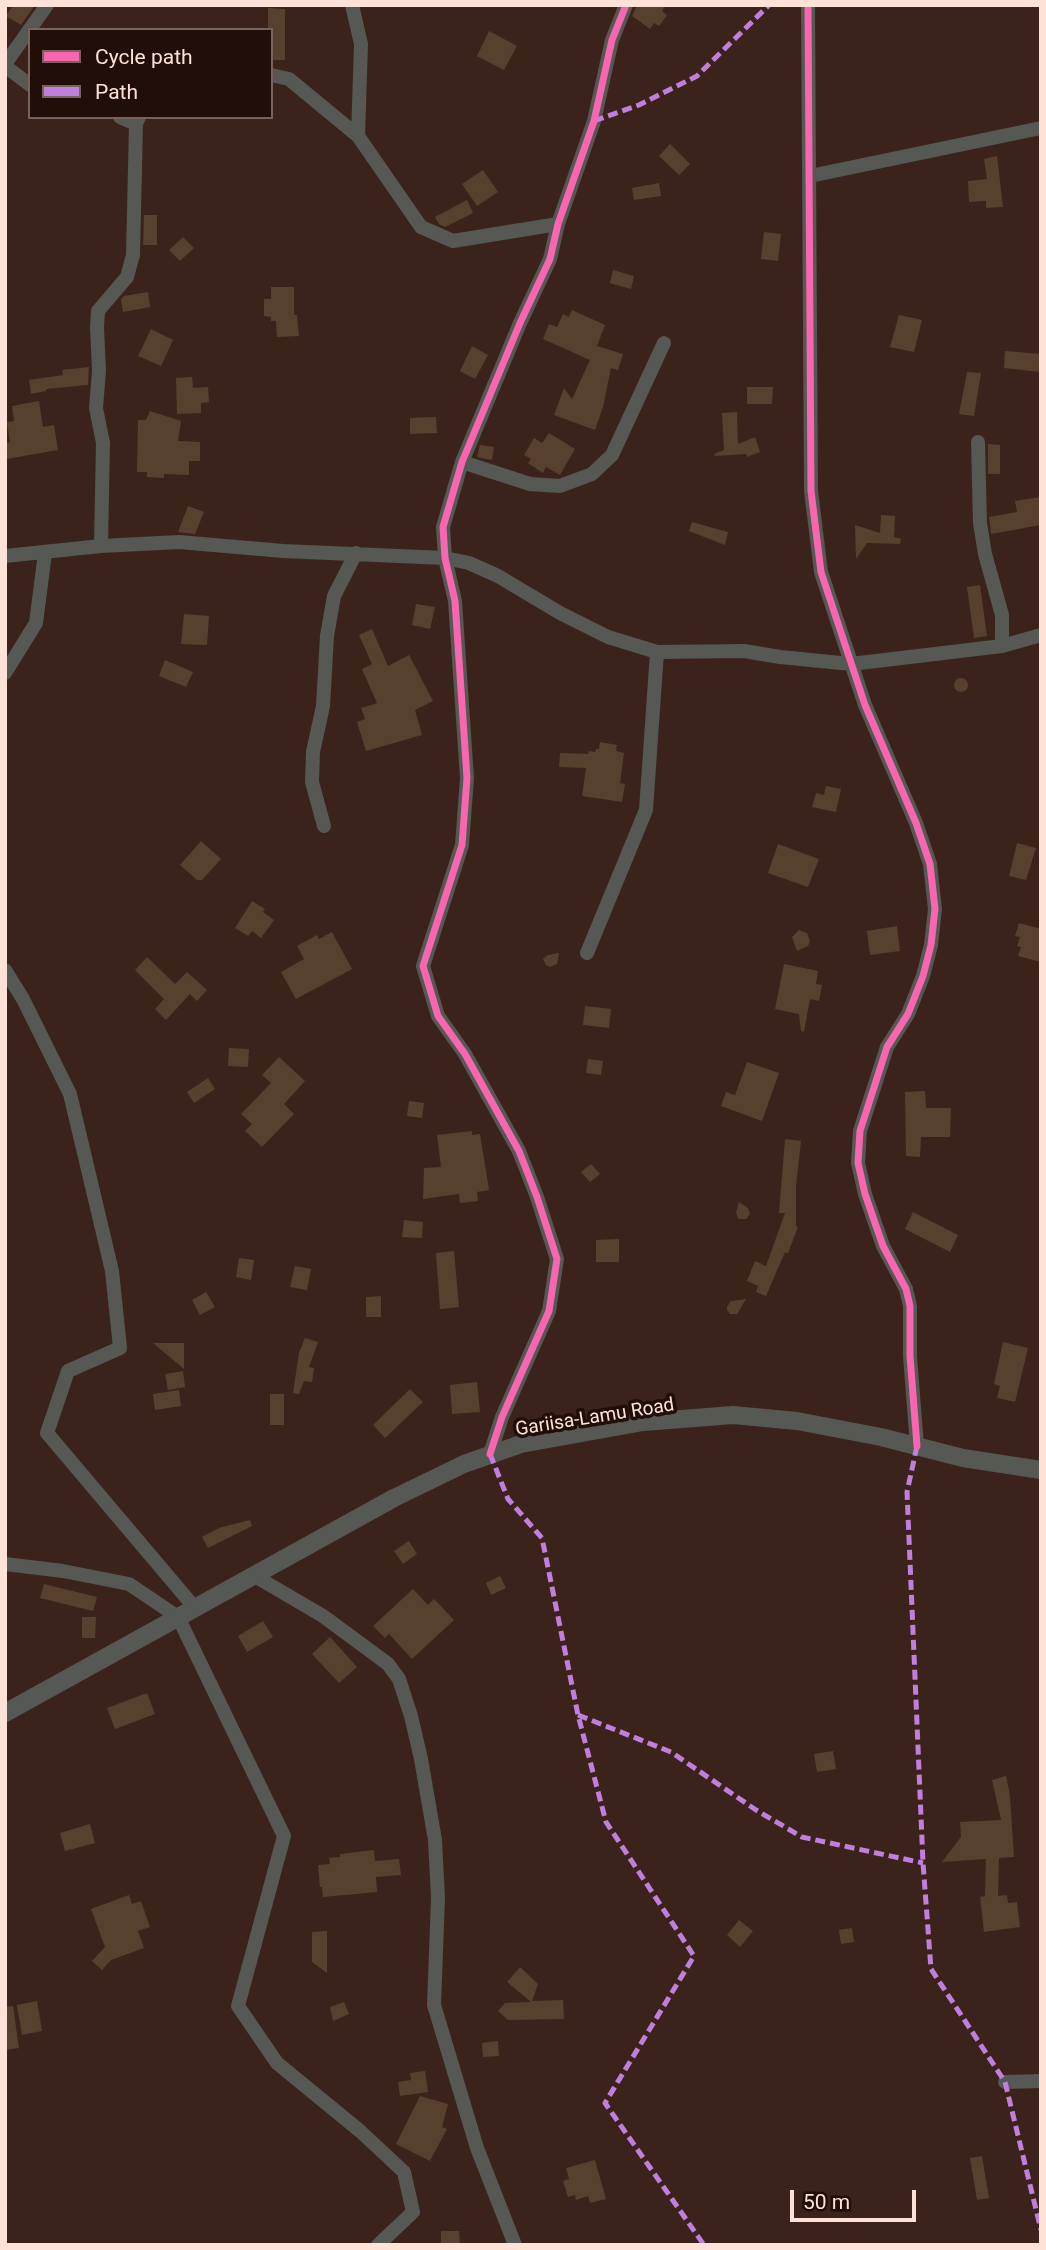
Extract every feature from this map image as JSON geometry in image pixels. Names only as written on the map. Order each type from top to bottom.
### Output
[{"type":"street","points":[[31,28],[47,5]]},
{"type":"street","points":[[352,5],[361,44],[358,136]]},
{"type":"street","points":[[490,1454],[502,1417],[549,1311],[557,1259],[519,1151],[465,1054],[438,1016],[423,966],[462,845],[467,778],[455,601],[445,558],[443,527],[462,461],[520,323],[550,260],[558,224],[594,121],[612,40],[626,5]]},
{"type":"street","points":[[808,5],[811,491],[821,572],[865,705],[916,823],[930,864],[935,909],[931,945],[923,976],[908,1014],[887,1047],[860,1131],[858,1163],[865,1194],[883,1246],[906,1289],[910,1306],[910,1356],[917,1446]]},
{"type":"street","points":[[28,32],[5,65],[28,83]]},
{"type":"street","points":[[273,75],[289,79],[358,136],[421,227],[453,241],[558,224]]},
{"type":"street","points":[[101,546],[103,443],[96,408],[99,372],[98,311],[127,277],[133,254],[138,121]]},
{"type":"street","points":[[810,176],[1041,128]]},
{"type":"street","points":[[462,461],[530,484],[560,486],[592,474],[612,455],[664,343]]},
{"type":"street","points":[[978,442],[980,523],[985,554],[1002,615],[1002,646]]},
{"type":"street","points":[[5,556],[101,546],[179,542],[283,551],[445,558],[469,563],[498,576],[560,613],[608,637],[656,652],[744,650],[780,657],[851,664],[1002,646],[1041,635]]},
{"type":"street","points":[[5,673],[36,623],[45,553]]},
{"type":"street","points":[[324,825],[312,782],[313,752],[323,706],[327,636],[334,596],[356,553]]},
{"type":"street","points":[[587,953],[646,810],[656,652]]},
{"type":"street","points":[[5,970],[23,999],[70,1094],[112,1271],[120,1348],[68,1371],[47,1433],[195,1608]]},
{"type":"street","name":"Gariisa-Lamu Road","points":[[5,1713],[394,1498],[490,1454],[521,1444],[618,1426],[733,1415],[797,1421],[963,1458],[1041,1470]]},
{"type":"street","points":[[5,1564],[64,1571],[129,1584],[178,1617],[284,1836],[238,2006],[277,2063],[360,2131],[404,2172],[413,2213],[378,2245]]},
{"type":"street","points":[[253,1575],[323,1616],[388,1664],[399,1679],[421,1759],[435,1840],[438,1898],[434,2005],[477,2148],[515,2245]]},
{"type":"street","points":[[1005,2082],[1041,2081]]},
{"type":"building","points":[[13,5],[35,5],[21,25],[6,16]]},
{"type":"building","points":[[637,5],[666,5],[662,11],[667,15],[659,26],[654,23],[650,29],[632,16]]},
{"type":"building","points":[[268,8],[285,9],[285,60],[273,60],[273,28],[268,28]]},
{"type":"building","points":[[489,31],[517,46],[504,70],[477,56]]},
{"type":"building","points":[[670,144],[690,164],[679,175],[659,156]]},
{"type":"building","points":[[997,156],[1003,207],[986,208],[986,201],[969,202],[968,181],[987,179],[984,159]]},
{"type":"building","points":[[483,170],[498,192],[477,206],[462,184]]},
{"type":"building","points":[[659,183],[661,196],[634,200],[632,188]]},
{"type":"building","points":[[467,200],[473,213],[445,227],[439,224],[435,217]]},
{"type":"building","points":[[144,215],[157,215],[157,245],[143,245]]},
{"type":"building","points":[[764,232],[781,234],[778,261],[761,259]]},
{"type":"building","points":[[183,237],[194,248],[180,261],[169,250]]},
{"type":"building","points":[[613,270],[634,276],[631,289],[610,283]]},
{"type":"building","points":[[271,287],[294,287],[294,315],[297,315],[299,336],[277,337],[276,321],[264,316],[264,299],[271,299]]},
{"type":"building","points":[[148,292],[150,307],[123,312],[121,299],[124,296]]},
{"type":"building","points":[[572,310],[605,325],[597,346],[623,354],[618,370],[611,368],[595,430],[554,415],[564,388],[572,399],[590,360],[543,339],[549,324],[557,327],[563,314],[569,317]]},
{"type":"building","points":[[899,315],[922,320],[914,352],[890,347]]},
{"type":"building","points":[[151,329],[173,340],[161,366],[138,356]]},
{"type":"building","points":[[472,346],[488,355],[475,379],[460,371]]},
{"type":"building","points":[[1005,351],[1041,354],[1041,372],[1004,368]]},
{"type":"building","points":[[89,367],[88,385],[46,389],[31,394],[29,380],[63,375],[62,370]]},
{"type":"building","points":[[967,372],[981,373],[974,416],[959,414]]},
{"type":"building","points":[[192,377],[193,388],[208,387],[209,402],[201,403],[201,413],[177,414],[176,378]]},
{"type":"building","points":[[747,387],[773,387],[772,404],[747,404]]},
{"type":"building","points":[[39,401],[43,427],[54,425],[58,450],[7,459],[5,443],[10,442],[7,422],[14,421],[12,406]]},
{"type":"building","points":[[150,411],[181,421],[178,441],[200,442],[200,461],[189,461],[189,475],[164,474],[164,478],[147,477],[147,472],[137,472],[138,420],[146,420]]},
{"type":"building","points":[[737,412],[738,444],[755,437],[760,452],[747,457],[746,454],[715,456],[714,454],[724,450],[722,413]]},
{"type":"building","points":[[436,417],[437,433],[410,434],[410,418]]},
{"type":"building","points":[[549,433],[575,449],[560,475],[546,467],[543,473],[528,463],[531,459],[524,455],[534,438],[542,443]]},
{"type":"building","points":[[988,444],[1000,445],[1000,474],[988,474]]},
{"type":"building","points":[[480,445],[494,447],[492,460],[477,457]]},
{"type":"building","points":[[1041,497],[1041,525],[991,534],[989,517],[1017,512],[1015,501]]},
{"type":"building","points":[[188,506],[204,512],[195,534],[178,532]]},
{"type":"building","points":[[881,515],[895,516],[894,537],[901,539],[900,544],[867,543],[856,559],[855,525],[880,533]]},
{"type":"building","points":[[692,522],[728,532],[725,545],[689,531]]},
{"type":"building","points":[[980,585],[987,636],[974,638],[967,587]]},
{"type":"building","points":[[416,604],[435,607],[430,629],[412,625]]},
{"type":"building","points":[[184,614],[209,616],[207,645],[181,644]]},
{"type":"building","points":[[372,629],[388,666],[409,655],[433,701],[415,710],[422,735],[366,751],[357,722],[365,719],[361,708],[377,703],[362,669],[372,664],[359,635]]},
{"type":"building","points":[[165,660],[193,672],[186,687],[159,676]]},
{"type":"building","points":[[958,678],[964,678],[968,685],[964,692],[958,692],[954,688],[954,682]]},
{"type":"building","points":[[600,742],[617,745],[616,751],[624,753],[620,783],[625,784],[622,802],[582,796],[586,768],[559,767],[560,753],[588,754],[589,751],[595,752],[599,749]]},
{"type":"building","points":[[826,786],[841,789],[836,812],[812,807],[816,793],[824,795]]},
{"type":"building","points":[[201,841],[221,859],[202,880],[197,880],[180,865]]},
{"type":"building","points":[[1017,843],[1036,848],[1026,880],[1009,876]]},
{"type":"building","points":[[778,844],[819,859],[808,887],[768,873]]},
{"type":"building","points":[[252,901],[265,909],[263,912],[274,920],[261,938],[252,931],[248,936],[235,928]]},
{"type":"building","points":[[1019,923],[1041,929],[1041,962],[1018,956],[1020,937],[1015,936]]},
{"type":"building","points":[[897,926],[900,951],[870,955],[867,931]]},
{"type":"building","points":[[799,930],[807,933],[810,941],[808,946],[797,951],[792,937]]},
{"type":"building","points":[[332,932],[352,969],[296,999],[281,972],[304,959],[297,946],[317,935],[319,939]]},
{"type":"building","points":[[559,953],[557,964],[550,967],[546,965],[543,959]]},
{"type":"building","points":[[147,957],[175,984],[187,972],[207,990],[197,1001],[190,994],[166,1020],[155,1009],[164,999],[135,970]]},
{"type":"building","points":[[784,964],[818,971],[816,984],[822,985],[819,1001],[810,999],[804,1032],[801,1031],[799,1014],[775,1009]]},
{"type":"building","points":[[585,1006],[611,1009],[609,1028],[583,1025]]},
{"type":"building","points":[[229,1048],[249,1049],[248,1067],[228,1066]]},
{"type":"building","points":[[279,1057],[305,1081],[284,1104],[294,1114],[262,1147],[245,1131],[252,1124],[241,1114],[271,1083],[262,1075]]},
{"type":"building","points":[[588,1059],[603,1061],[601,1075],[586,1073]]},
{"type":"building","points":[[747,1062],[779,1073],[762,1121],[721,1106],[726,1092],[735,1095]]},
{"type":"building","points":[[208,1078],[215,1089],[194,1103],[187,1092]]},
{"type":"building","points":[[925,1091],[926,1108],[951,1108],[950,1137],[921,1137],[920,1157],[906,1156],[905,1092]]},
{"type":"building","points":[[409,1101],[424,1103],[422,1118],[407,1116]]},
{"type":"building","points":[[472,1131],[472,1135],[480,1134],[489,1190],[477,1192],[478,1201],[460,1203],[459,1194],[423,1199],[424,1168],[441,1167],[437,1135]]},
{"type":"building","points":[[785,1139],[801,1141],[796,1186],[798,1227],[766,1296],[756,1292],[758,1286],[747,1281],[755,1261],[766,1266],[785,1213],[779,1213]]},
{"type":"building","points":[[591,1164],[600,1174],[590,1182],[581,1172]]},
{"type":"building","points":[[739,1202],[748,1208],[750,1214],[746,1219],[739,1219],[736,1213]]},
{"type":"building","points":[[913,1212],[958,1235],[950,1252],[905,1229]]},
{"type":"building","points":[[404,1220],[423,1222],[422,1238],[402,1237]]},
{"type":"building","points":[[619,1239],[619,1262],[596,1262],[596,1240]]},
{"type":"building","points":[[454,1251],[459,1307],[440,1309],[436,1253]]},
{"type":"building","points":[[239,1258],[254,1260],[251,1280],[236,1277]]},
{"type":"building","points":[[295,1266],[311,1269],[307,1290],[290,1287]]},
{"type":"building","points":[[206,1292],[215,1307],[200,1315],[192,1300]]},
{"type":"building","points":[[381,1296],[381,1317],[366,1317],[366,1297]]},
{"type":"building","points":[[746,1299],[737,1314],[730,1314],[727,1310],[731,1301]]},
{"type":"building","points":[[305,1338],[318,1342],[309,1367],[314,1368],[312,1382],[304,1381],[299,1394],[293,1393],[299,1353]]},
{"type":"building","points":[[1003,1342],[1028,1348],[1015,1402],[997,1398],[1000,1386],[994,1384]]},
{"type":"building","points":[[153,1343],[184,1343],[184,1369]]},
{"type":"building","points":[[183,1371],[185,1387],[168,1390],[165,1374]]},
{"type":"building","points":[[477,1382],[480,1412],[452,1414],[450,1385]]},
{"type":"building","points":[[410,1389],[423,1402],[385,1438],[373,1425]]},
{"type":"building","points":[[179,1390],[181,1406],[155,1410],[153,1394]]},
{"type":"building","points":[[270,1394],[284,1394],[284,1425],[270,1425]]},
{"type":"building","points":[[250,1520],[252,1526],[208,1548],[202,1537],[219,1528]]},
{"type":"building","points":[[409,1541],[417,1554],[403,1564],[394,1551]]},
{"type":"building","points":[[500,1576],[506,1588],[491,1595],[486,1583]]},
{"type":"building","points":[[44,1584],[97,1597],[93,1611],[40,1598]]},
{"type":"building","points":[[413,1589],[428,1605],[434,1599],[454,1620],[412,1659],[389,1634],[385,1638],[373,1626]]},
{"type":"building","points":[[82,1617],[96,1617],[95,1638],[82,1638]]},
{"type":"building","points":[[263,1621],[273,1637],[247,1652],[238,1636]]},
{"type":"building","points":[[330,1637],[357,1667],[339,1683],[312,1654]]},
{"type":"building","points":[[147,1693],[155,1714],[115,1729],[107,1708]]},
{"type":"building","points":[[833,1751],[836,1769],[817,1772],[814,1754]]},
{"type":"building","points":[[1006,1776],[1014,1857],[999,1858],[998,1896],[1007,1895],[1008,1903],[1017,1902],[1020,1927],[984,1932],[980,1897],[985,1896],[986,1859],[942,1862],[961,1837],[960,1822],[1001,1820],[992,1780]]},
{"type":"building","points":[[90,1824],[95,1843],[65,1851],[60,1833]]},
{"type":"building","points":[[374,1850],[375,1861],[399,1859],[401,1875],[376,1877],[377,1892],[323,1897],[318,1865],[330,1864],[329,1858],[340,1857],[340,1854]]},
{"type":"building","points":[[129,1895],[132,1904],[141,1901],[150,1927],[138,1931],[144,1948],[111,1960],[102,1970],[92,1961],[105,1947],[91,1909]]},
{"type":"building","points":[[739,1920],[753,1931],[740,1947],[727,1935]]},
{"type":"building","points":[[852,1928],[854,1942],[841,1944],[839,1930]]},
{"type":"building","points":[[327,1931],[327,1973],[312,1962],[312,1932]]},
{"type":"building","points":[[520,1967],[538,1984],[532,2001],[563,2000],[564,2019],[508,2020],[498,2011],[505,2003],[531,2002],[507,1982]]},
{"type":"building","points":[[37,2001],[42,2031],[22,2035],[17,2005]]},
{"type":"building","points":[[344,2002],[349,2014],[333,2021],[330,2007]]},
{"type":"building","points":[[13,2006],[19,2048],[5,2050],[5,2007]]},
{"type":"building","points":[[498,2041],[499,2056],[483,2057],[482,2043]]},
{"type":"building","points":[[425,2071],[428,2092],[400,2096],[398,2082],[411,2080],[410,2073]]},
{"type":"building","points":[[420,2096],[448,2104],[442,2127],[447,2129],[430,2161],[396,2144]]},
{"type":"building","points":[[982,2156],[989,2198],[977,2200],[970,2158]]},
{"type":"building","points":[[595,2160],[606,2199],[590,2203],[588,2196],[576,2200],[575,2195],[568,2197],[563,2181],[569,2179],[566,2168]]},
{"type":"building","points":[[441,2231],[459,2231],[460,2245],[441,2245]]},
{"type":"marked path","points":[[594,121],[639,105],[697,76],[769,5]]},
{"type":"marked path","points":[[917,1446],[907,1492],[923,1863],[931,1969],[1005,2082],[1041,2230]]},
{"type":"marked path","points":[[490,1454],[508,1499],[542,1538],[578,1715],[606,1822],[694,1956],[605,2103],[704,2245]]},
{"type":"marked path","points":[[578,1715],[671,1752],[756,1810],[802,1837],[923,1863]]},
{"type":"cycle path","points":[[490,1454],[502,1417],[549,1311],[557,1259],[519,1151],[465,1054],[438,1016],[423,966],[462,845],[467,778],[455,601],[445,558],[443,527],[462,462],[550,259],[558,224],[594,121],[612,40],[626,5]]},
{"type":"cycle path","points":[[808,5],[811,491],[821,572],[865,705],[916,823],[930,864],[935,909],[931,945],[923,976],[908,1014],[887,1047],[860,1131],[858,1163],[865,1194],[883,1246],[906,1289],[910,1306],[910,1356],[917,1446]]}]
